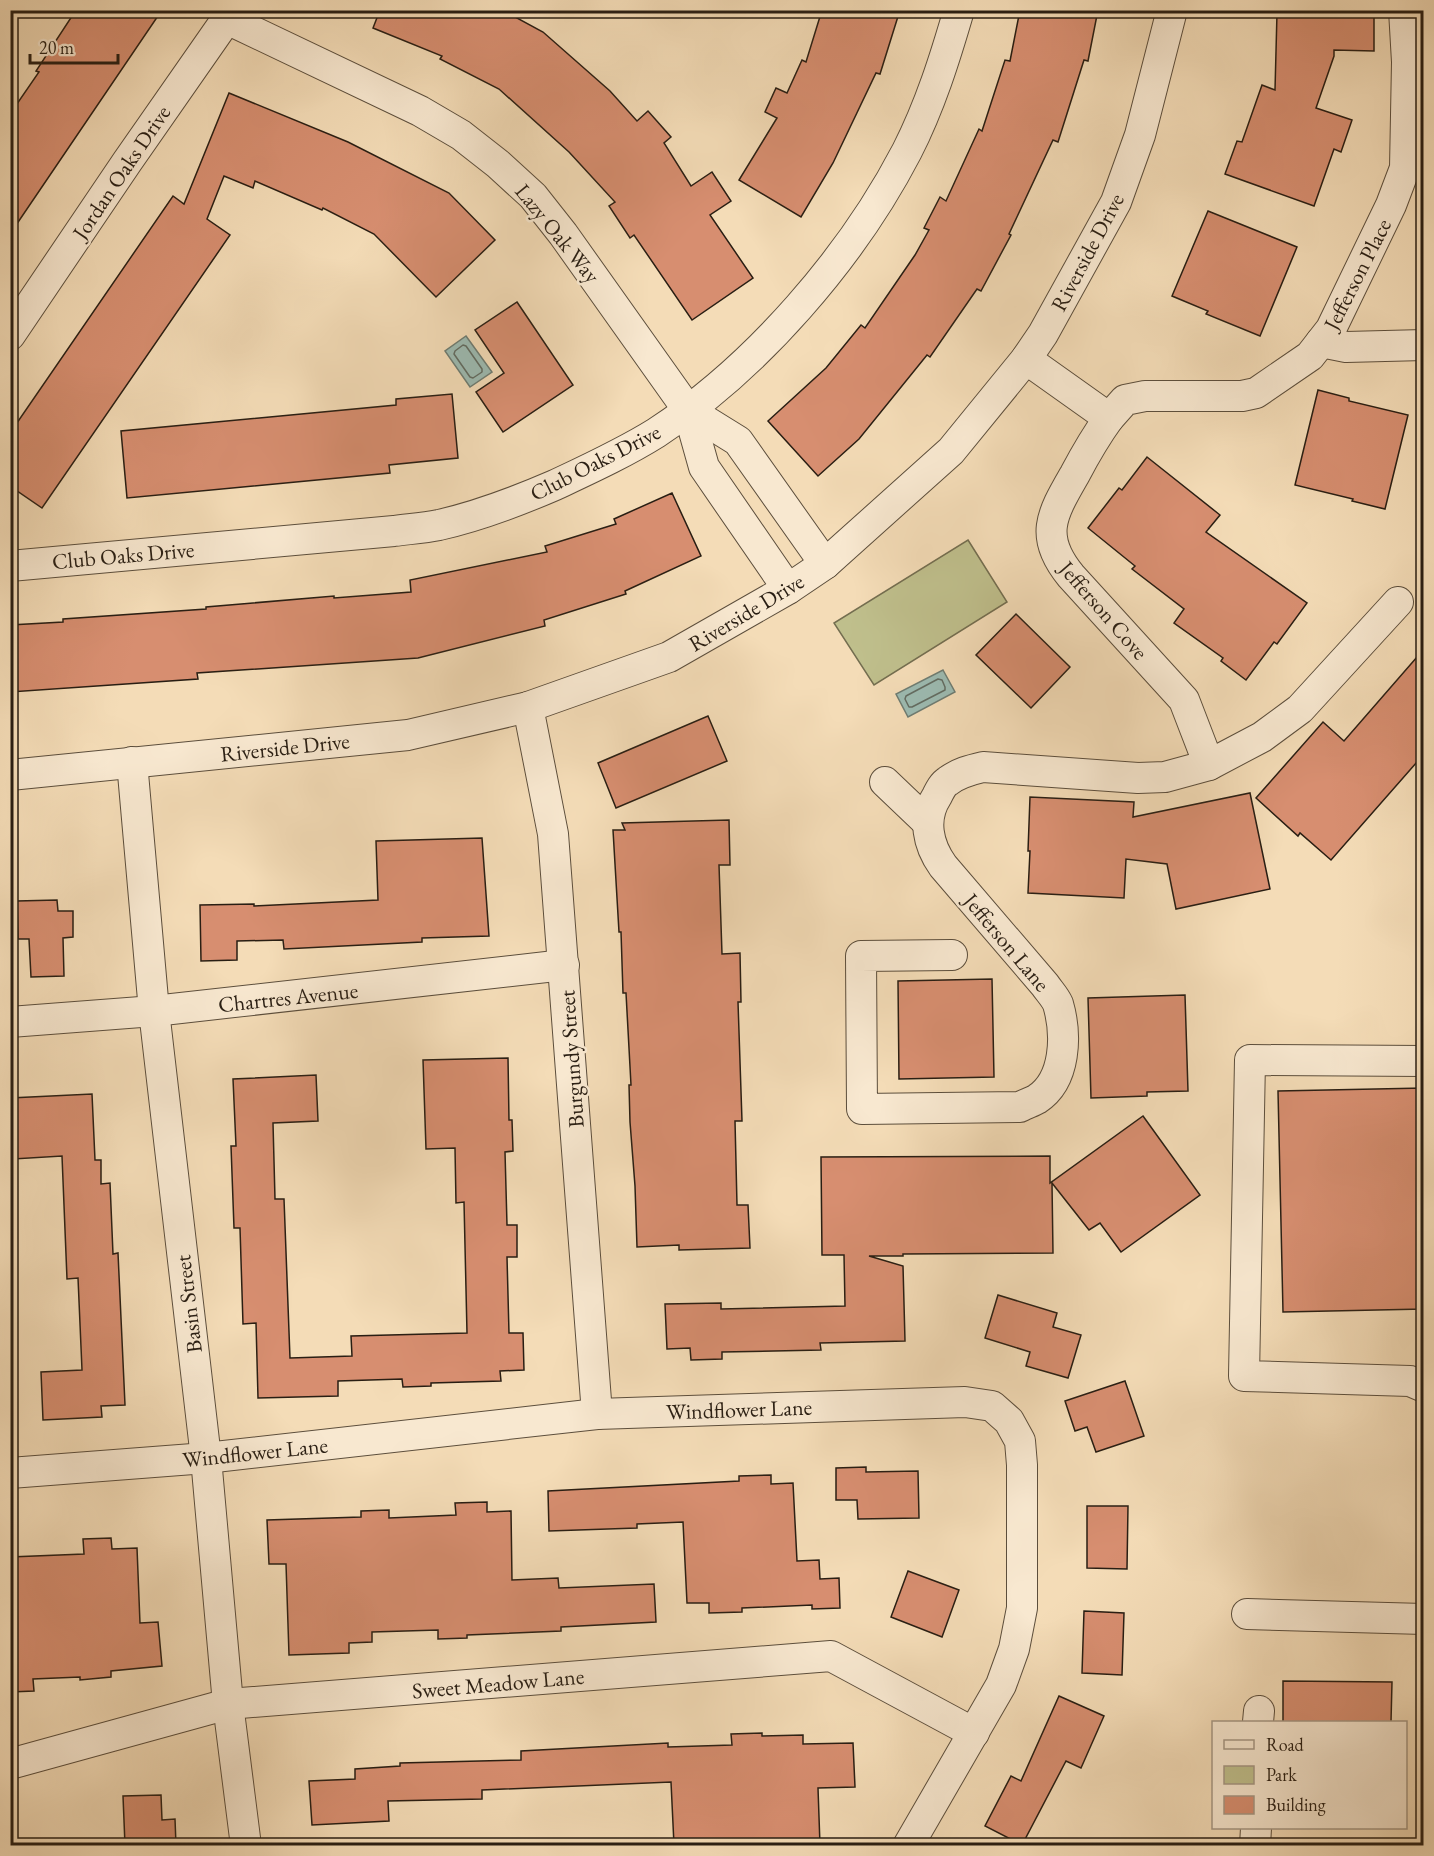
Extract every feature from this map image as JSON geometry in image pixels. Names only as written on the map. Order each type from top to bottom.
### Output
[{"type":"street","name":"Club Oaks Drive","points":[[10,566],[439,525],[527,497],[591,469],[654,434],[688,410],[753,355],[812,292],[864,224],[908,150],[940,74],[959,10]]},
{"type":"street","name":"Riverside Drive","points":[[10,775],[408,735],[528,707],[669,657],[788,589],[825,564],[951,451],[1026,359],[1043,334],[1116,202],[1140,135],[1172,10]]},
{"type":"street","name":"Jefferson Place","points":[[1108,418],[1125,400],[1145,396],[1242,396],[1256,393],[1310,356],[1332,329],[1391,205],[1405,168],[1407,62],[1404,10]]},
{"type":"street","name":"Lazy Oak Way","points":[[230,15],[420,111],[461,135],[533,196],[563,234],[688,410],[704,467],[788,589]]},
{"type":"street","name":"Jordan Oaks Drive","points":[[10,335],[230,15]]},
{"type":"street","points":[[1321,342],[1346,347],[1424,345]]},
{"type":"street","points":[[1026,359],[1108,418]]},
{"type":"street","name":"Lazy Oak Way","points":[[688,410],[738,441],[825,564]]},
{"type":"street","name":"Jefferson Cove","points":[[1108,418],[1056,506],[1051,524],[1052,542],[1058,560],[1064,568],[1184,700],[1209,765]]},
{"type":"street","points":[[885,782],[928,823],[934,801],[945,782],[963,771],[983,767],[1138,778],[1165,777],[1209,765],[1262,737],[1300,709],[1398,603]]},
{"type":"street","name":"Burgundy Street","points":[[528,707],[553,834],[597,1414]]},
{"type":"street","name":"Basin Street","points":[[132,762],[154,1011],[206,1458],[228,1704],[246,1845]]},
{"type":"street","name":"Jefferson Lane","points":[[928,823],[934,853],[943,866],[1046,985],[1057,1003],[1062,1024],[1060,1068],[1051,1085],[1037,1099],[1020,1107],[862,1109],[861,956],[952,955]]},
{"type":"street","name":"Chartres Avenue","points":[[10,1022],[154,1011],[564,965]]},
{"type":"street","points":[[1424,1061],[1250,1060],[1245,1376],[1410,1381],[1424,1387]]},
{"type":"street","name":"Windflower Lane","points":[[10,1473],[206,1458],[597,1414],[965,1402],[992,1406],[1009,1421],[1020,1441],[1022,1608],[1014,1649],[1004,1676],[974,1734],[908,1845]]},
{"type":"street","points":[[1247,1614],[1424,1619]]},
{"type":"street","name":"Sweet Meadow Lane","points":[[10,1764],[228,1704],[831,1656],[974,1734]]},
{"type":"street","points":[[1255,1845],[1256,1829]]},
{"type":"green space","points":[[968,540],[1007,602],[874,685],[834,623]]},
{"type":"water","points":[[466,336],[492,372],[470,387],[445,351]]},
{"type":"water","points":[[943,670],[955,692],[908,717],[896,694]]},
{"type":"building","points":[[76,10],[162,10],[10,234],[10,114],[39,72],[36,71]]},
{"type":"building","points":[[380,10],[502,10],[543,32],[610,91],[637,121],[648,111],[671,137],[664,143],[691,186],[712,172],[731,201],[710,215],[753,278],[692,320],[634,235],[630,238],[609,206],[615,202],[569,152],[499,89],[440,59],[442,56],[373,28]]},
{"type":"building","points":[[822,10],[900,10],[880,74],[876,73],[833,163],[801,217],[739,180],[777,118],[765,112],[776,88],[787,93],[802,60],[806,62]]},
{"type":"building","points":[[1020,10],[1098,10],[1088,61],[1084,60],[1058,142],[1053,140],[1009,234],[1011,235],[981,291],[977,289],[930,357],[927,355],[859,439],[818,476],[768,421],[826,368],[861,325],[865,328],[915,255],[929,230],[924,228],[940,197],[946,201],[979,129],[982,131],[1005,60],[1010,61]]},
{"type":"building","points":[[1288,10],[1365,10],[1364,17],[1374,17],[1374,51],[1334,50],[1316,108],[1352,120],[1341,152],[1334,149],[1314,206],[1225,174],[1237,141],[1242,142],[1262,85],[1275,90],[1277,13],[1288,13]]},
{"type":"building","points":[[229,93],[348,142],[449,193],[495,240],[436,297],[374,234],[323,208],[322,210],[255,181],[253,188],[224,176],[207,219],[230,235],[42,508],[10,486],[10,433],[173,196],[184,204]]},
{"type":"building","points":[[1208,211],[1297,247],[1260,336],[1206,314],[1208,311],[1172,296]]},
{"type":"building","points":[[517,302],[573,385],[503,432],[476,392],[504,373],[475,330]]},
{"type":"building","points":[[1318,390],[1349,398],[1349,401],[1408,415],[1385,509],[1295,485]]},
{"type":"building","points":[[452,394],[458,458],[389,465],[390,473],[127,498],[121,431],[396,405],[396,399]]},
{"type":"building","points":[[1147,457],[1220,515],[1206,532],[1307,603],[1277,644],[1274,642],[1246,680],[1221,661],[1223,658],[1174,623],[1184,609],[1132,569],[1135,566],[1088,528],[1119,488],[1122,490]]},
{"type":"building","points":[[672,493],[701,556],[625,591],[626,594],[544,620],[545,626],[418,658],[197,673],[198,679],[10,692],[10,625],[334,596],[334,598],[411,592],[410,580],[547,552],[545,546],[616,524],[614,519]]},
{"type":"building","points":[[1016,614],[1070,667],[1031,708],[976,655]]},
{"type":"building","points":[[1424,649],[1424,754],[1331,860],[1300,833],[1298,836],[1256,798],[1323,722],[1344,741]]},
{"type":"building","points":[[708,716],[727,761],[616,808],[598,763]]},
{"type":"building","points":[[1250,793],[1270,889],[1176,909],[1167,864],[1126,859],[1124,898],[1028,893],[1030,797],[1134,802],[1133,817]]},
{"type":"building","points":[[729,820],[730,865],[719,865],[722,954],[740,953],[741,1002],[738,1002],[742,1121],[735,1121],[737,1205],[748,1205],[750,1248],[679,1250],[679,1245],[637,1247],[626,993],[623,993],[613,830],[625,830],[622,823]]},
{"type":"building","points":[[482,838],[489,936],[422,938],[422,942],[284,949],[283,940],[237,941],[237,960],[201,961],[200,905],[254,904],[254,906],[378,900],[376,841]]},
{"type":"building","points":[[57,900],[58,911],[73,911],[73,937],[63,938],[64,976],[31,977],[29,939],[18,939],[17,901]]},
{"type":"building","points":[[992,979],[994,1077],[899,1079],[898,981]]},
{"type":"building","points":[[1185,995],[1188,1091],[1147,1092],[1147,1096],[1091,1098],[1088,998]]},
{"type":"building","points":[[508,1058],[509,1120],[512,1120],[513,1151],[505,1152],[507,1225],[517,1225],[517,1257],[507,1257],[509,1333],[523,1333],[524,1370],[500,1371],[501,1381],[431,1383],[431,1386],[403,1387],[402,1379],[338,1381],[338,1396],[258,1398],[256,1323],[243,1324],[240,1228],[234,1228],[231,1146],[236,1146],[233,1079],[316,1075],[318,1121],[273,1123],[275,1199],[284,1199],[290,1358],[352,1356],[351,1336],[467,1333],[464,1202],[456,1203],[455,1148],[426,1149],[423,1060]]},
{"type":"building","points":[[1424,1088],[1424,1309],[1283,1312],[1278,1091]]},
{"type":"building","points":[[92,1094],[95,1160],[101,1160],[101,1184],[110,1183],[113,1254],[118,1253],[125,1405],[101,1406],[102,1417],[43,1420],[41,1372],[82,1370],[78,1278],[67,1279],[62,1156],[13,1159],[10,1098]]},
{"type":"building","points":[[1143,1116],[1200,1195],[1121,1252],[1100,1223],[1089,1230],[1052,1183],[1053,1253],[869,1256],[903,1266],[905,1341],[820,1343],[821,1350],[722,1352],[722,1359],[691,1360],[690,1348],[667,1349],[665,1304],[721,1303],[721,1309],[845,1306],[844,1255],[822,1255],[821,1157],[1050,1156],[1050,1183]]},
{"type":"building","points":[[998,1295],[1057,1313],[1053,1327],[1081,1335],[1068,1378],[1026,1366],[1030,1352],[985,1338]]},
{"type":"building","points":[[1125,1381],[1144,1436],[1096,1452],[1087,1427],[1075,1431],[1065,1401]]},
{"type":"building","points":[[866,1467],[866,1472],[918,1471],[919,1518],[858,1519],[857,1500],[836,1500],[836,1468]]},
{"type":"building","points":[[771,1475],[771,1484],[793,1483],[797,1561],[819,1560],[820,1579],[839,1578],[840,1608],[812,1609],[812,1605],[742,1608],[742,1612],[709,1613],[709,1603],[687,1603],[683,1522],[637,1524],[637,1528],[549,1531],[548,1491],[739,1481],[739,1476]]},
{"type":"building","points":[[487,1502],[487,1512],[511,1511],[512,1580],[558,1578],[559,1588],[654,1584],[656,1622],[561,1627],[561,1631],[467,1635],[467,1638],[438,1639],[438,1630],[372,1632],[372,1642],[349,1643],[349,1653],[289,1655],[286,1564],[269,1564],[267,1520],[361,1517],[361,1511],[389,1510],[389,1518],[456,1515],[455,1503]]},
{"type":"building","points":[[1087,1506],[1128,1506],[1127,1569],[1087,1568]]},
{"type":"building","points":[[111,1538],[112,1549],[137,1548],[140,1623],[158,1622],[162,1666],[111,1671],[111,1677],[80,1680],[80,1677],[33,1679],[34,1691],[10,1692],[10,1557],[84,1554],[83,1539]]},
{"type":"building","points":[[908,1571],[959,1590],[942,1637],[891,1617]]},
{"type":"building","points":[[1084,1611],[1124,1613],[1122,1675],[1082,1673]]},
{"type":"building","points":[[1283,1681],[1392,1682],[1391,1721],[1283,1721]]},
{"type":"building","points":[[1059,1696],[1104,1716],[1081,1768],[1066,1761],[1022,1845],[985,1826],[1011,1776],[1021,1781]]},
{"type":"building","points":[[762,1733],[762,1736],[803,1735],[803,1744],[853,1743],[855,1787],[818,1788],[820,1845],[674,1845],[671,1782],[482,1790],[482,1799],[388,1801],[389,1821],[312,1825],[309,1781],[355,1779],[355,1769],[400,1766],[400,1763],[521,1760],[521,1751],[668,1743],[668,1747],[732,1745],[731,1734]]},
{"type":"building","points":[[161,1795],[162,1820],[175,1819],[176,1845],[125,1845],[123,1796]]}]
